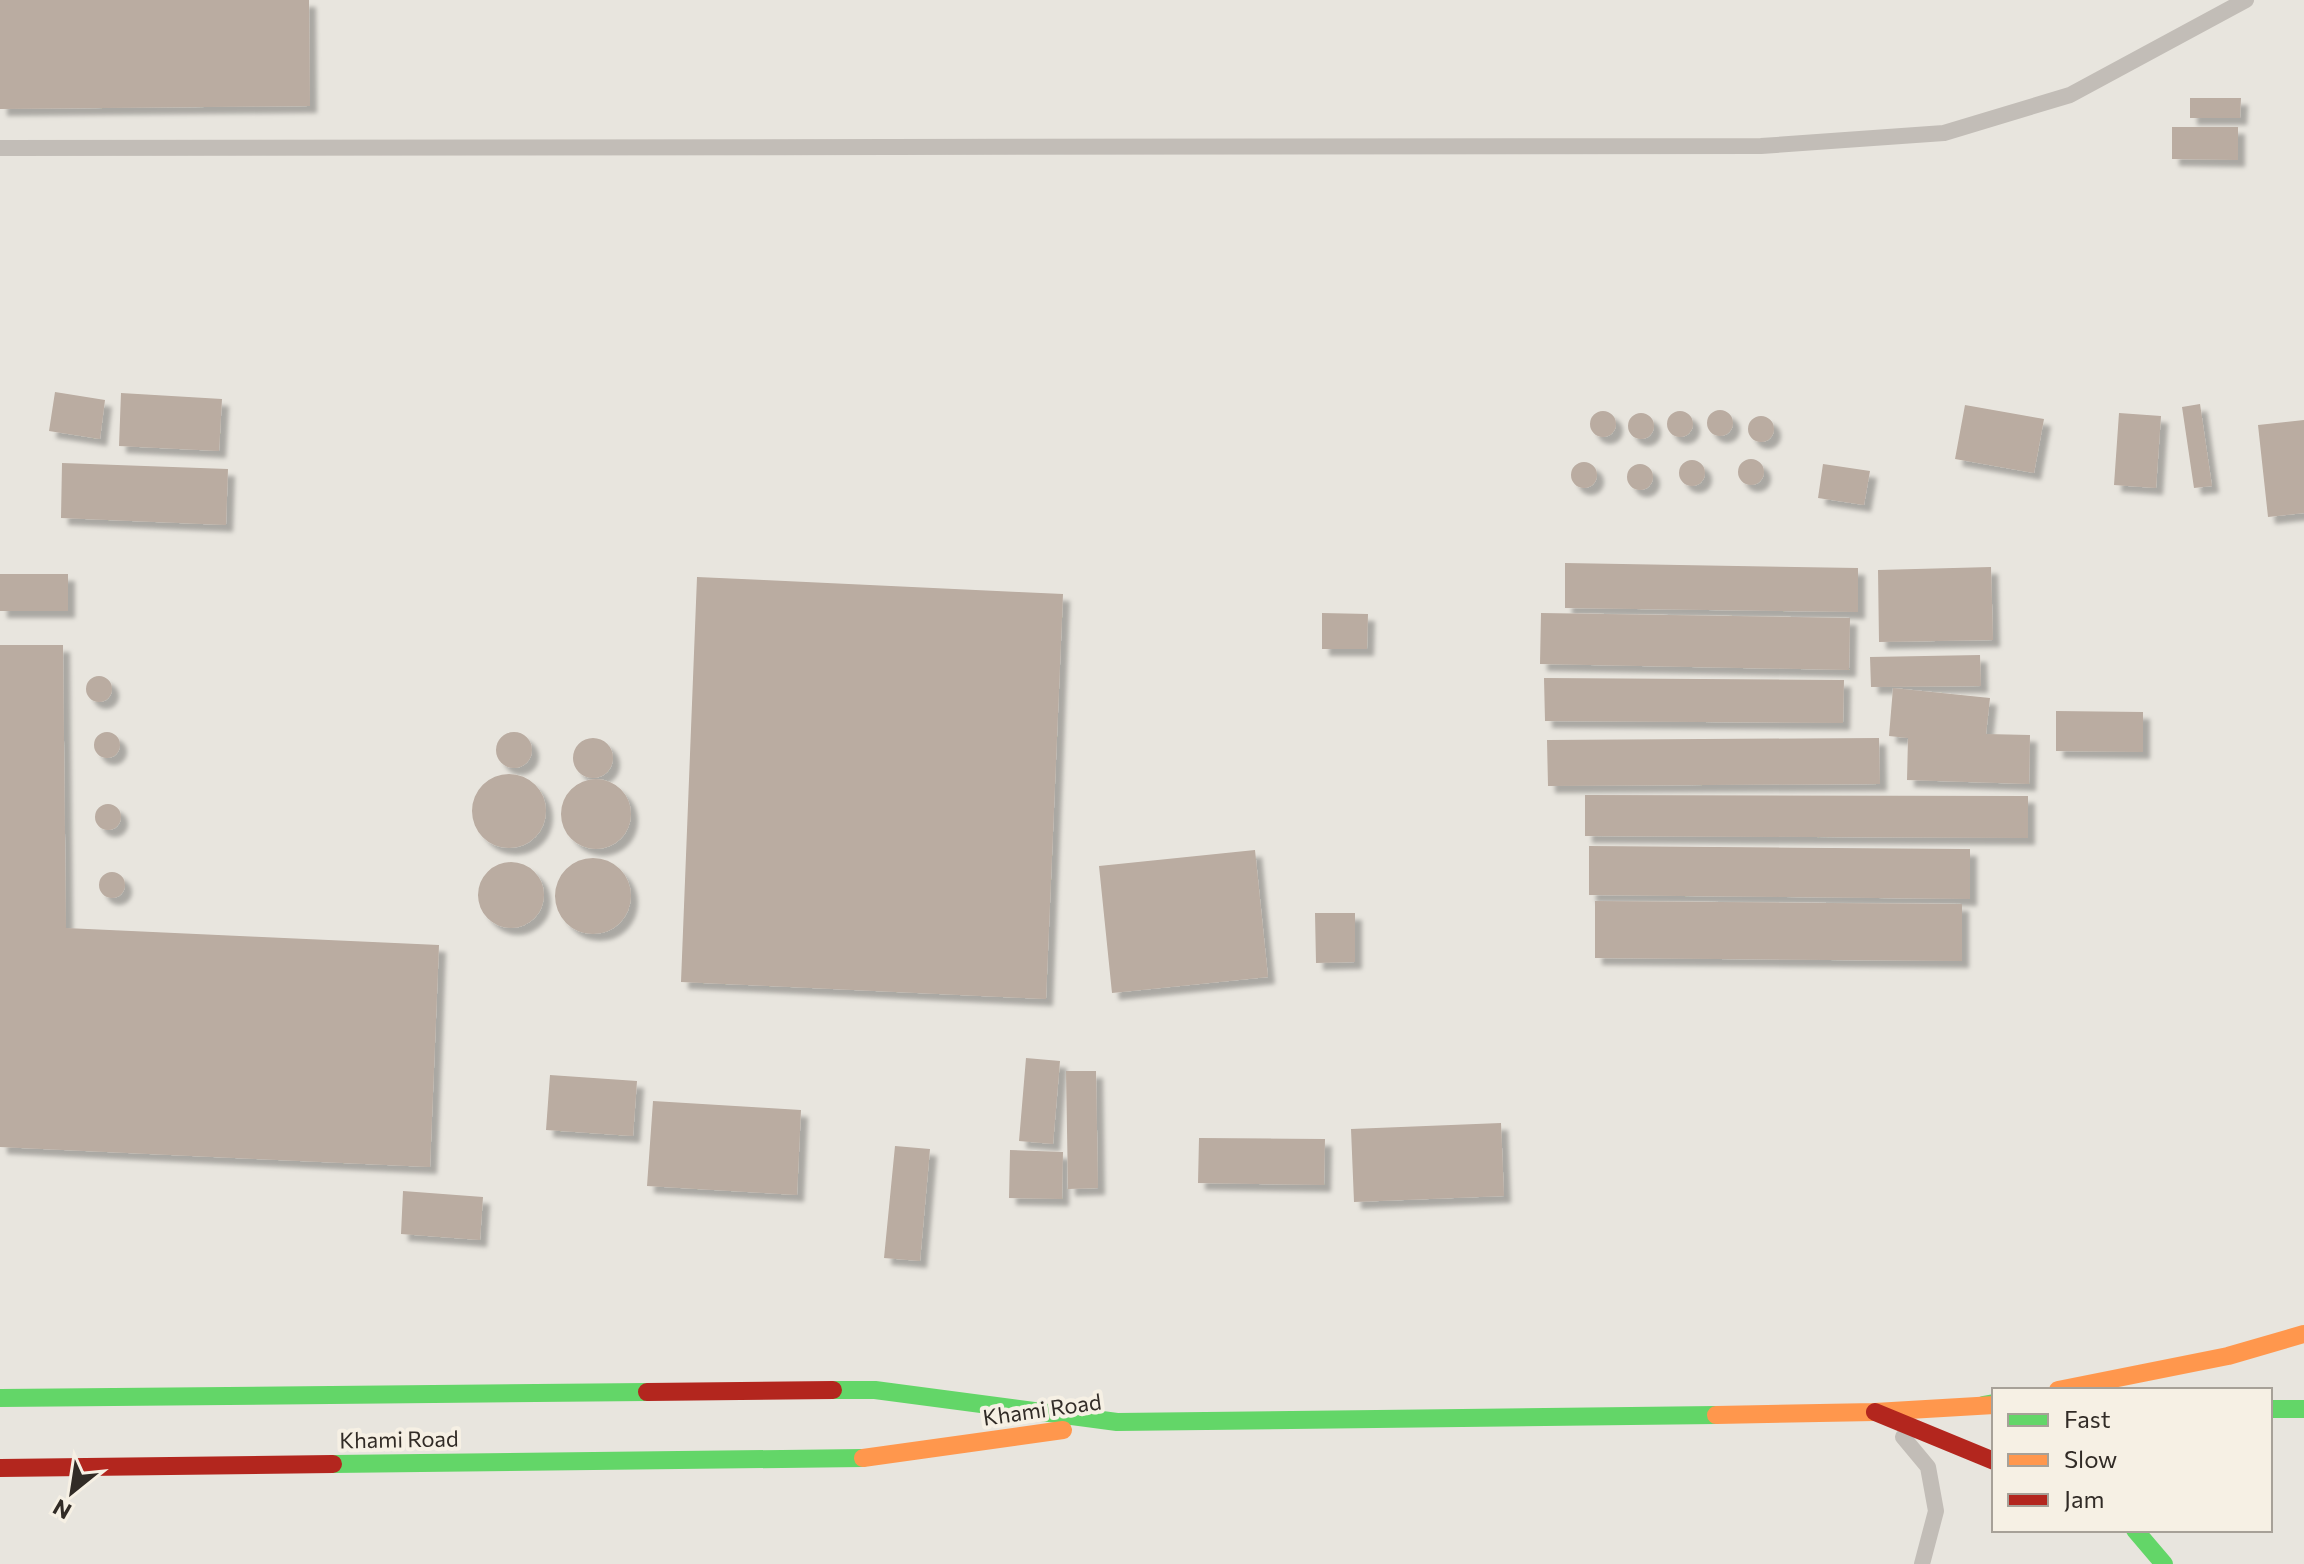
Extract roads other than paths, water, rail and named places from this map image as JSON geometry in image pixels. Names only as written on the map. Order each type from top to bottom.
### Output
[{"type":"main road","points":[[2068,1388],[2228,1356],[2304,1334]]},
{"type":"main road","name":"Khami Road","points":[[0,1398],[875,1390],[1117,1422]]},
{"type":"main road","points":[[1117,1422],[1875,1412],[1990,1404]]},
{"type":"main road","points":[[2272,1409],[2304,1409]]},
{"type":"main road","points":[[1875,1412],[1992,1460]]},
{"type":"main road","name":"Khami Road","points":[[0,1468],[870,1458],[1117,1422]]},
{"type":"main road","points":[[2137,1532],[2164,1564]]},
{"type":"lane","points":[[0,148],[1761,146],[1944,133],[2070,95],[2246,0]]},
{"type":"lane","points":[[1875,1412],[1907,1441],[1928,1467],[1936,1511],[1922,1564]]}]
